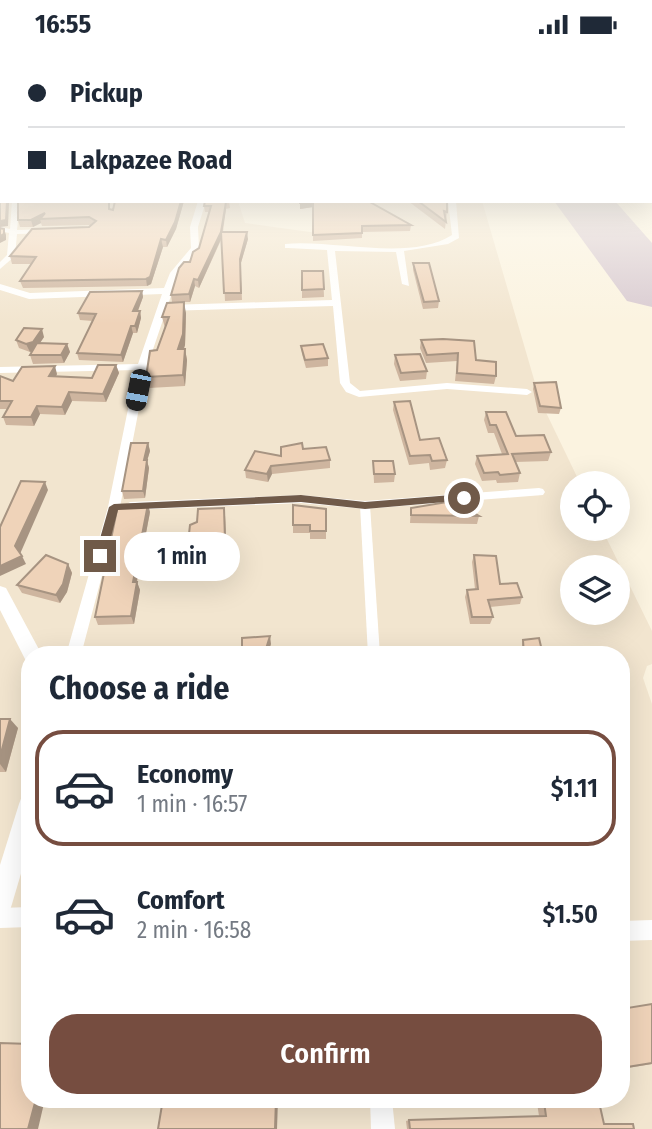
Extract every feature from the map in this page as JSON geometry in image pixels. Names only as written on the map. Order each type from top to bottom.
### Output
[{"type":"street","points":[[0,266],[11,256],[13,223]]},
{"type":"street","points":[[75,646],[114,507],[142,367],[174,272],[195,248],[195,223]]},
{"type":"street","points":[[288,246],[431,248],[452,241],[456,236],[455,223]]},
{"type":"street","points":[[0,229],[12,232],[52,230]]},
{"type":"street","points":[[331,247],[345,383],[350,390],[359,394],[447,386],[527,392]]},
{"type":"street","points":[[400,249],[406,283]]},
{"type":"street","points":[[0,287],[29,296],[167,292]]},
{"type":"street","points":[[161,308],[335,303]]},
{"type":"street","points":[[0,370],[142,367]]},
{"type":"street","points":[[114,507],[301,499],[365,505],[539,492]]},
{"type":"street","points":[[365,505],[373,646]]},
{"type":"street","points":[[0,593],[28,646]]},
{"type":"street","points":[[21,834],[0,905],[21,913]]},
{"type":"street","points":[[630,931],[652,930]]},
{"type":"street","points":[[382,1108],[383,1129]]},
{"type":"shaded area","points":[[0,223],[248,223],[317,233],[316,223],[489,223],[540,400],[574,471],[560,471],[560,541],[608,541],[615,555],[560,555],[560,625],[630,625],[630,586],[652,631],[652,664],[647,666],[643,678],[652,704],[652,1129],[0,1129]]},
{"type":"building","points":[[93,223],[174,223],[166,240],[161,239],[150,277],[146,279],[20,281],[36,257],[10,256],[32,229],[89,227]]},
{"type":"building","points":[[206,223],[222,223],[221,232],[198,280],[194,279],[189,294],[171,295],[179,268],[184,262],[190,262],[193,252],[199,248]]},
{"type":"building","points":[[313,223],[411,225],[362,226],[362,233],[313,235]]},
{"type":"building","points":[[221,232],[247,232],[240,259],[241,293],[224,293]]},
{"type":"building","points":[[413,263],[429,263],[439,301],[424,302]]},
{"type":"building","points":[[302,271],[323,271],[324,289],[302,290]]},
{"type":"building","points":[[142,291],[133,311],[140,311],[135,326],[131,326],[121,355],[77,353],[96,314],[78,313],[90,292]]},
{"type":"building","points":[[184,302],[183,334],[178,349],[185,349],[183,375],[146,377],[150,351],[157,350],[169,317],[162,317],[167,303]]},
{"type":"building","points":[[24,328],[42,329],[33,342],[26,344],[16,340]]},
{"type":"building","points":[[421,340],[474,341],[476,360],[496,362],[496,376],[457,373],[458,353],[427,355]]},
{"type":"building","points":[[37,343],[67,344],[61,355],[30,355]]},
{"type":"building","points":[[323,344],[328,358],[305,360],[301,346]]},
{"type":"building","points":[[420,354],[427,371],[401,373],[395,355]]},
{"type":"building","points":[[98,365],[116,365],[103,394],[69,392],[62,407],[37,406],[31,417],[3,417],[12,401],[0,401],[0,376],[13,381],[22,367],[55,366],[49,376],[92,378]]},
{"type":"building","points":[[556,382],[561,408],[540,406],[534,383]]},
{"type":"building","points":[[410,401],[420,440],[439,438],[447,460],[432,461],[430,455],[410,456],[394,402]]},
{"type":"building","points":[[486,412],[506,412],[516,436],[544,435],[551,452],[512,454],[520,473],[484,473],[477,456],[508,454],[496,425],[490,425]]},
{"type":"building","points":[[131,443],[148,443],[144,460],[147,460],[143,491],[122,491]]},
{"type":"building","points":[[302,443],[303,449],[326,447],[330,460],[271,466],[267,474],[245,470],[255,451],[281,456],[281,447]]},
{"type":"building","points":[[373,461],[393,461],[395,474],[374,474]]},
{"type":"building","points":[[21,481],[45,482],[15,546],[22,556],[0,566],[0,527]]},
{"type":"building","points":[[453,501],[479,516],[411,515],[411,508]]},
{"type":"building","points":[[148,504],[133,582],[137,582],[131,616],[95,617],[118,505]]},
{"type":"building","points":[[293,505],[326,509],[326,531],[310,531],[310,525],[293,525]]},
{"type":"building","points":[[224,508],[225,540],[188,543],[190,525],[197,522],[198,509]]},
{"type":"building","points":[[46,555],[68,564],[63,584],[56,595],[17,585]]},
{"type":"building","points":[[474,555],[496,556],[500,584],[517,583],[522,597],[488,600],[493,617],[472,617],[467,590],[478,589]]},
{"type":"building","points":[[270,636],[267,646],[242,646],[242,638]]},
{"type":"building","points":[[539,638],[541,646],[523,646],[523,640]]},
{"type":"building","points":[[0,719],[10,719],[0,757]]},
{"type":"building","points":[[652,1004],[652,1063],[630,1067],[630,1008]]},
{"type":"building","points":[[0,1043],[21,1044],[21,1108],[34,1108],[28,1129],[0,1129]]},
{"type":"building","points":[[162,1108],[276,1108],[275,1129],[158,1129]]},
{"type":"building","points":[[545,1108],[600,1108],[604,1124],[633,1124],[634,1129],[410,1129],[409,1120],[546,1116]]},
{"type":"runway","points":[[601,223],[652,286]]},
{"type":"route","points":[[100,556],[114,507],[202,501],[301,499],[365,505],[464,498]]}]
